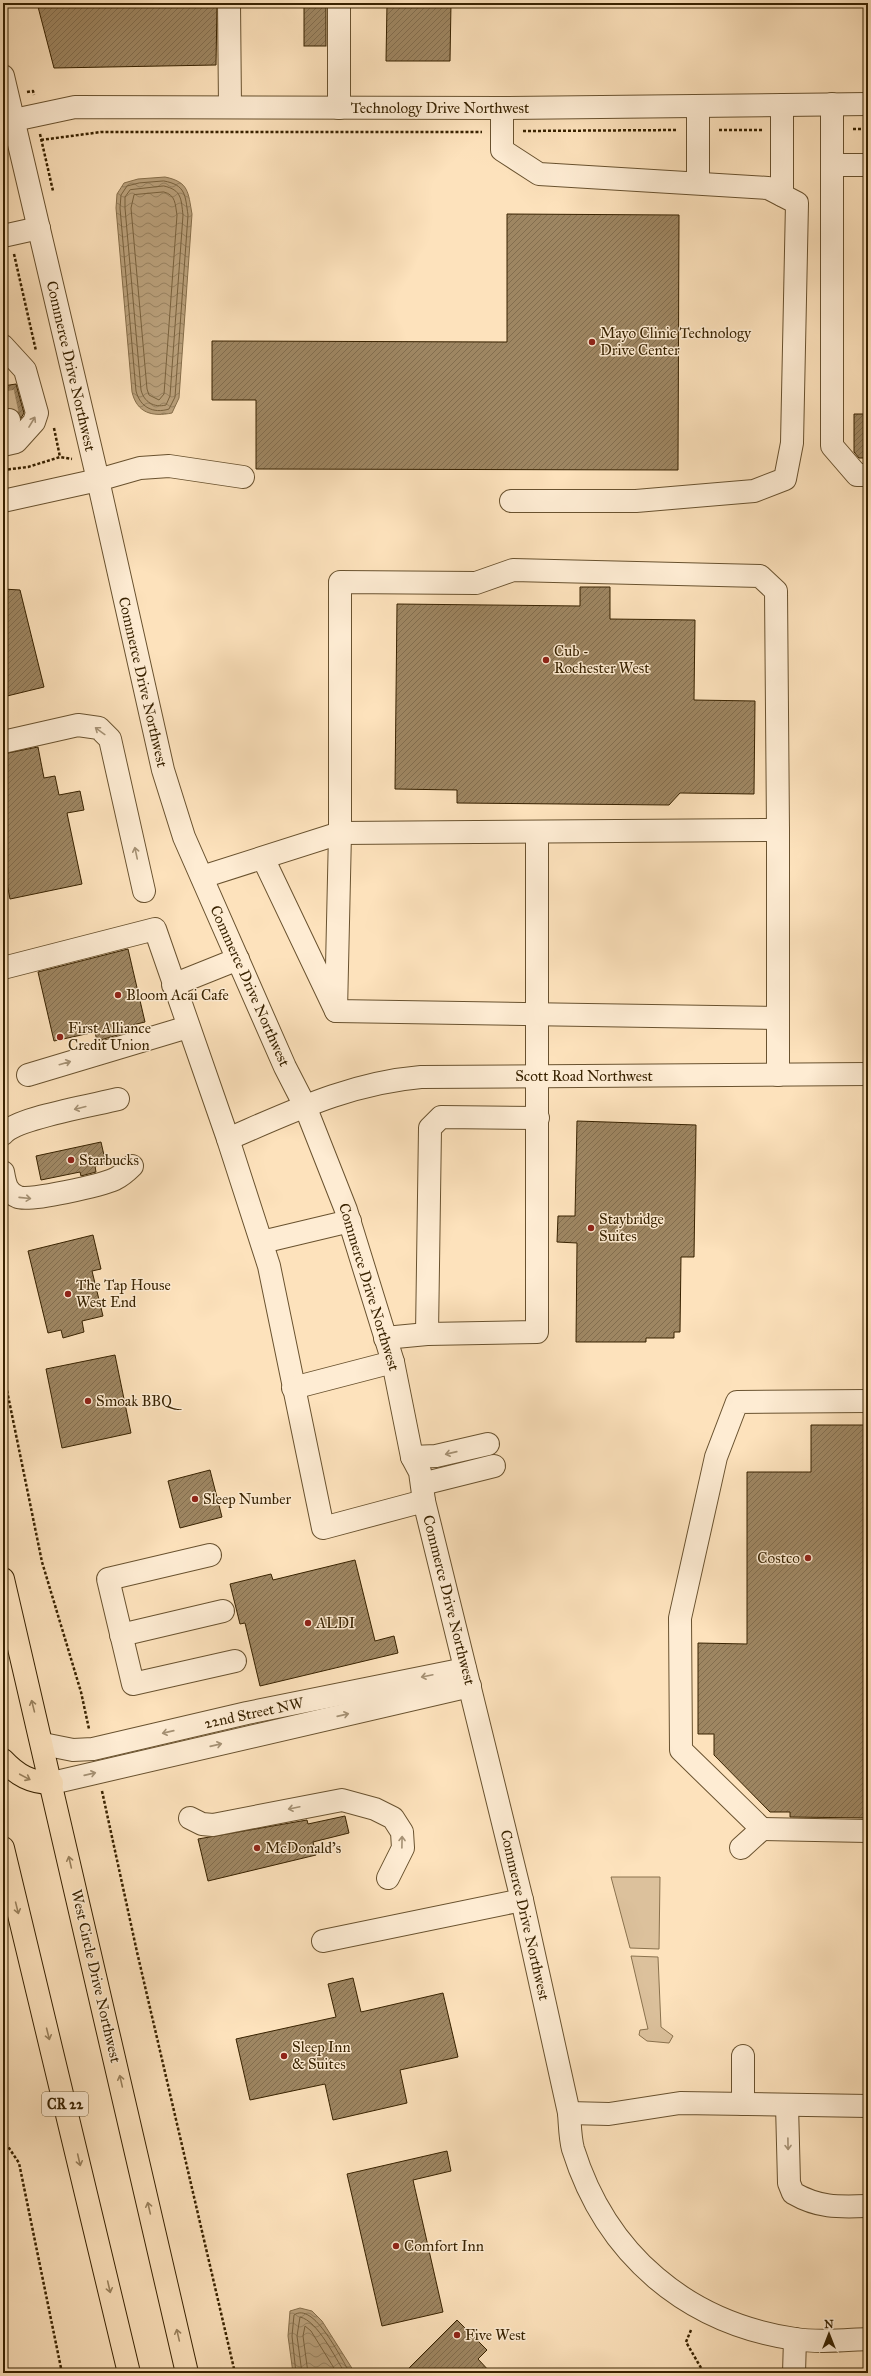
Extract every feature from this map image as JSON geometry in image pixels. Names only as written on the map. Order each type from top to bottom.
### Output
[{"type":"main road","name":"West Circle Drive Northwest","points":[[3,1579],[43,1744],[187,2373]]},
{"type":"main road","points":[[3,1760],[22,1777],[36,1783],[52,1783]]},
{"type":"main road","name":"CR 22","points":[[3,1848],[129,2373]]},
{"type":"street","points":[[229,3],[230,107]]},
{"type":"street","points":[[339,3],[339,108]]},
{"type":"street","name":"Commerce Drive Northwest","points":[[3,76],[98,480],[162,770],[184,837],[285,1066],[305,1106],[350,1221],[393,1362],[419,1479],[522,1900],[569,2113],[573,2148],[588,2187],[605,2220],[638,2261],[665,2287],[700,2309],[739,2325],[795,2339],[815,2341],[868,2339]]},
{"type":"street","points":[[832,104],[832,446],[857,475],[868,475]]},
{"type":"street","name":"Technology Drive Northwest","points":[[14,120],[75,107],[502,108],[868,104]]},
{"type":"street","points":[[782,105],[782,195]]},
{"type":"street","points":[[698,106],[698,184]]},
{"type":"street","points":[[502,108],[502,150],[539,174],[768,188],[797,203],[792,443],[785,479],[754,491],[636,501],[511,501]]},
{"type":"street","points":[[832,165],[868,165]]},
{"type":"street","points":[[6,235],[39,228]]},
{"type":"street","points":[[3,346],[26,370],[37,413],[34,422],[16,442],[3,445]]},
{"type":"street","points":[[3,500],[98,480],[140,468],[169,466],[244,477]]},
{"type":"street","points":[[336,1012],[340,834],[340,582],[476,583],[513,570],[760,576],[776,591],[778,1075]]},
{"type":"street","points":[[3,742],[78,725],[99,728],[110,739],[144,891]]},
{"type":"street","points":[[202,877],[340,834],[778,830]]},
{"type":"street","points":[[386,1338],[427,1334],[537,1332],[537,832]]},
{"type":"street","points":[[263,858],[336,1012]]},
{"type":"street","points":[[3,968],[154,929],[228,1138],[269,1266],[323,1528],[419,1479],[491,1457],[436,1456],[419,1479]]},
{"type":"street","points":[[174,985],[238,959]]},
{"type":"street","points":[[336,1012],[778,1018]]},
{"type":"street","points":[[28,1074],[188,1027]]},
{"type":"street","name":"Scott Road Northwest","points":[[228,1138],[305,1106],[366,1085],[393,1080],[538,1076],[868,1074]]},
{"type":"street","points":[[3,1134],[9,1128],[27,1121],[118,1099]]},
{"type":"street","points":[[427,1334],[430,1128],[441,1117],[538,1118]]},
{"type":"street","points":[[3,1172],[6,1188],[11,1194],[29,1200],[107,1182],[120,1176],[132,1166]]},
{"type":"street","points":[[262,1242],[350,1221]]},
{"type":"street","points":[[293,1388],[393,1362]]},
{"type":"street","points":[[868,1401],[737,1402],[716,1457],[680,1618],[681,1750],[762,1829],[868,1831]]},
{"type":"street","points":[[210,1555],[108,1579],[133,1684],[234,1660]]},
{"type":"street","points":[[121,1635],[223,1611]]},
{"type":"street","name":"22nd Street NW","points":[[43,1744],[73,1750],[93,1749],[247,1713],[468,1677]]},
{"type":"street","name":"22nd Street NW","points":[[52,1783],[468,1677]]},
{"type":"street","points":[[190,1818],[202,1824],[213,1825],[342,1800],[375,1809],[393,1818],[402,1832],[403,1848],[388,1878]]},
{"type":"street","points":[[741,1848],[762,1829]]},
{"type":"street","points":[[323,1941],[522,1900]]},
{"type":"street","points":[[743,2056],[744,2104]]},
{"type":"street","points":[[569,2113],[609,2114],[680,2103],[868,2106]]},
{"type":"street","points":[[787,2105],[789,2183],[793,2193],[809,2202],[829,2207],[868,2206]]},
{"type":"street","points":[[794,2373],[795,2339]]},
{"type":"path","points":[[41,140],[101,132],[502,132],[782,129]]},
{"type":"path","points":[[3,207],[6,235],[38,357]]},
{"type":"path","points":[[3,470],[28,467],[60,457],[53,427]]},
{"type":"path","points":[[3,1371],[42,1562],[81,1692],[93,1749]]},
{"type":"path","points":[[98,1772],[139,1959],[235,2373]]},
{"type":"path","points":[[3,2139],[19,2163],[62,2373]]},
{"type":"path","points":[[691,2330],[686,2342],[704,2373]]},
{"type":"shaded area","points":[[611,1877],[660,1877],[659,1949],[630,1948]]},
{"type":"shaded area","points":[[631,1956],[658,1957],[661,2027],[673,2036],[669,2043],[647,2041],[639,2035],[640,2030],[648,2029]]},
{"type":"water","points":[[165,177],[179,182],[186,189],[192,214],[179,398],[172,413],[152,414],[146,412],[138,405],[132,392],[116,208],[117,194],[124,183],[138,179]]},
{"type":"water","points":[[300,2308],[312,2311],[322,2321],[355,2373],[293,2373],[288,2336],[290,2311]]},
{"type":"building","points":[[37,3],[99,3],[100,6],[217,4],[216,65],[54,68]]},
{"type":"building","points":[[304,3],[326,3],[326,46],[304,46]]},
{"type":"building","points":[[387,3],[451,3],[450,61],[386,61]]},
{"type":"building","name":"Mayo Clinic Technology Drive Center","points":[[507,214],[679,215],[678,470],[256,469],[256,400],[212,400],[212,341],[507,342]]},
{"type":"building","points":[[16,384],[24,413],[21,418],[14,409],[3,409],[3,386]]},
{"type":"building","points":[[854,414],[868,414],[868,458],[859,458],[854,452]]},
{"type":"building","name":"Cub - Rochester West","points":[[580,587],[610,587],[610,619],[695,620],[694,700],[755,701],[754,794],[680,793],[669,805],[457,803],[457,790],[395,789],[397,604],[580,606]]},
{"type":"building","points":[[3,589],[20,590],[44,687],[3,697]]},
{"type":"building","points":[[38,747],[44,778],[55,776],[59,795],[80,791],[84,810],[67,813],[82,884],[10,899],[3,863],[3,754]]},
{"type":"building","points":[[128,949],[145,1022],[120,1028],[121,1034],[97,1041],[95,1032],[54,1041],[38,972]]},
{"type":"building","points":[[577,1121],[696,1125],[694,1257],[681,1257],[680,1332],[674,1332],[674,1338],[646,1338],[646,1342],[576,1342],[577,1243],[557,1242],[558,1216],[575,1216]]},
{"type":"building","name":"Starbucks","points":[[101,1142],[106,1164],[95,1166],[96,1172],[81,1176],[80,1172],[41,1180],[36,1156]]},
{"type":"building","name":"The Tap House West End","points":[[93,1235],[101,1269],[92,1271],[103,1316],[82,1321],[84,1332],[63,1338],[61,1330],[48,1333],[28,1251]]},
{"type":"building","name":"Smoak BBQ","points":[[115,1355],[131,1433],[62,1448],[46,1369]]},
{"type":"building","name":"Costco","points":[[811,1425],[868,1425],[868,1818],[790,1817],[790,1812],[770,1812],[714,1755],[714,1734],[698,1734],[698,1643],[747,1644],[747,1472],[811,1472]]},
{"type":"building","name":"Sleep Number","points":[[210,1470],[222,1517],[180,1528],[168,1481]]},
{"type":"building","name":"ALDI","points":[[355,1560],[375,1641],[394,1636],[398,1653],[260,1686],[245,1623],[240,1624],[230,1584],[271,1574],[273,1580]]},
{"type":"building","name":"McDonald's","points":[[345,1816],[349,1833],[313,1842],[316,1855],[208,1881],[198,1839],[307,1820],[308,1824]]},
{"type":"building","points":[[353,1978],[361,2012],[443,1993],[458,2057],[400,2070],[407,2103],[333,2120],[325,2084],[250,2100],[236,2039],[336,2017],[328,1984]]},
{"type":"building","name":"Comfort Inn","points":[[447,2151],[451,2171],[413,2180],[443,2312],[382,2326],[347,2174]]},
{"type":"building","name":"Five West","points":[[457,2320],[487,2350],[478,2359],[491,2373],[404,2373]]},
{"type":"tunnel","points":[[3,392],[9,420]]},
{"type":"place","name":"Mayo Clinic Technology Drive Center","points":[[592,342]]},
{"type":"place","name":"Cub - Rochester West","points":[[546,660]]},
{"type":"place","name":"Bloom Acai Cafe","points":[[118,995]]},
{"type":"place","name":"First Alliance Credit Union","points":[[60,1037]]},
{"type":"place","name":"Starbucks","points":[[71,1160]]},
{"type":"place","name":"Staybridge Suites","points":[[591,1228]]},
{"type":"place","name":"The Tap House West End","points":[[68,1294]]},
{"type":"place","name":"Smoak BBQ","points":[[88,1401]]},
{"type":"place","name":"Sleep Number","points":[[195,1499]]},
{"type":"place","name":"Costco","points":[[808,1558]]},
{"type":"place","name":"ALDI","points":[[308,1623]]},
{"type":"place","name":"McDonald's","points":[[257,1848]]},
{"type":"place","name":"Sleep Inn & Suites","points":[[284,2056]]},
{"type":"place","name":"Comfort Inn","points":[[396,2246]]},
{"type":"place","name":"Five West","points":[[457,2335]]}]
